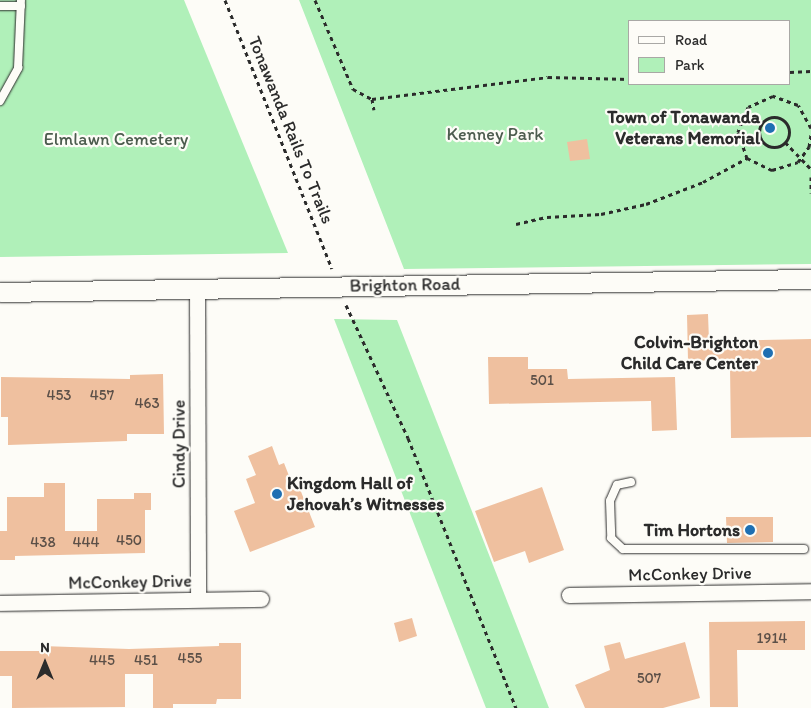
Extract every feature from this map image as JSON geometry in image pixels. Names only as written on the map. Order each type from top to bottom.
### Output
[{"type":"street","name":"Brighton Road","points":[[0,292],[811,279]]},
{"type":"street","name":"Cindy Drive","points":[[197,288],[198,599]]},
{"type":"street","name":"McConkey Drive","points":[[569,595],[811,591]]},
{"type":"street","name":"McConkey Drive","points":[[0,603],[261,599]]},
{"type":"lane","points":[[0,6],[21,3],[18,68],[0,101]]},
{"type":"lane","points":[[631,482],[617,485],[610,501],[611,538],[623,549],[804,549]]},
{"type":"path","name":"Tonawanda Rails To Trails","points":[[225,0],[332,270]]},
{"type":"path","points":[[316,0],[352,89],[372,99],[548,77],[628,79]]},
{"type":"path","points":[[791,72],[811,71]]},
{"type":"path","points":[[811,128],[810,120],[798,105],[782,97],[755,102],[739,123],[739,142],[747,158],[772,170],[790,167],[800,158],[809,147],[811,134]]},
{"type":"path","points":[[372,99],[374,110]]},
{"type":"path","points":[[774,117],[783,120],[788,129],[784,142],[771,147],[762,142],[759,133],[765,120],[774,117]]},
{"type":"path","points":[[784,142],[811,169]]},
{"type":"path","points":[[516,224],[546,217],[601,214],[646,204],[703,182],[747,158]]},
{"type":"path","points":[[811,177],[811,193]]},
{"type":"path","points":[[345,302],[408,438],[516,708]]},
{"type":"green space","name":"Elmlawn Cemetery","points":[[0,0],[184,0],[288,253],[0,257]]},
{"type":"green space","name":"Kenney Park","points":[[299,0],[811,0],[811,264],[404,269]]},
{"type":"green space","points":[[334,319],[397,320],[549,708],[486,708]]},
{"type":"building","points":[[587,139],[590,159],[570,161],[567,142]]},
{"type":"building","points":[[708,314],[709,341],[811,339],[811,437],[731,438],[730,367],[725,367],[725,360],[688,361],[687,315]]},
{"type":"building","points":[[488,357],[528,357],[528,369],[567,369],[568,379],[675,377],[677,430],[652,431],[651,401],[489,404]]},
{"type":"building","points":[[163,374],[164,434],[127,434],[127,441],[8,445],[8,417],[1,417],[1,377],[130,379],[130,375]]},
{"type":"building","name":"Kingdom Hall of Jehovah’s Witnesses","points":[[272,446],[279,465],[284,463],[293,486],[298,484],[315,527],[250,552],[234,511],[255,503],[246,479],[256,475],[248,456]]},
{"type":"building","points":[[44,483],[65,483],[65,531],[97,531],[97,499],[134,499],[134,493],[151,493],[151,510],[145,510],[145,553],[15,556],[15,560],[0,560],[0,531],[7,531],[7,497],[44,497]]},
{"type":"building","points":[[542,487],[564,550],[529,563],[525,551],[494,562],[475,511]]},
{"type":"building","name":"Tim Hortons","points":[[726,517],[773,517],[773,542],[727,543]]},
{"type":"building","points":[[412,618],[417,636],[399,642],[394,623]]},
{"type":"building","points":[[805,621],[805,650],[737,650],[738,707],[710,707],[709,622]]},
{"type":"building","points":[[620,642],[625,659],[685,642],[700,698],[663,708],[585,708],[575,685],[610,670],[604,646]]},
{"type":"building","points":[[219,643],[241,643],[241,699],[217,699],[216,704],[173,704],[173,708],[153,708],[153,674],[125,674],[125,707],[12,708],[12,676],[0,676],[0,651],[42,651],[42,646],[129,649],[219,646]]},
{"type":"place","name":"Town of Tonawanda Veterans Memorial","points":[[770,128]]},
{"type":"place","name":"Colvin-Brighton Child Care Center","points":[[768,353]]},
{"type":"place","name":"Kingdom Hall of Jehovah’s Witnesses","points":[[277,494]]},
{"type":"place","name":"Tim Hortons","points":[[750,530]]}]
